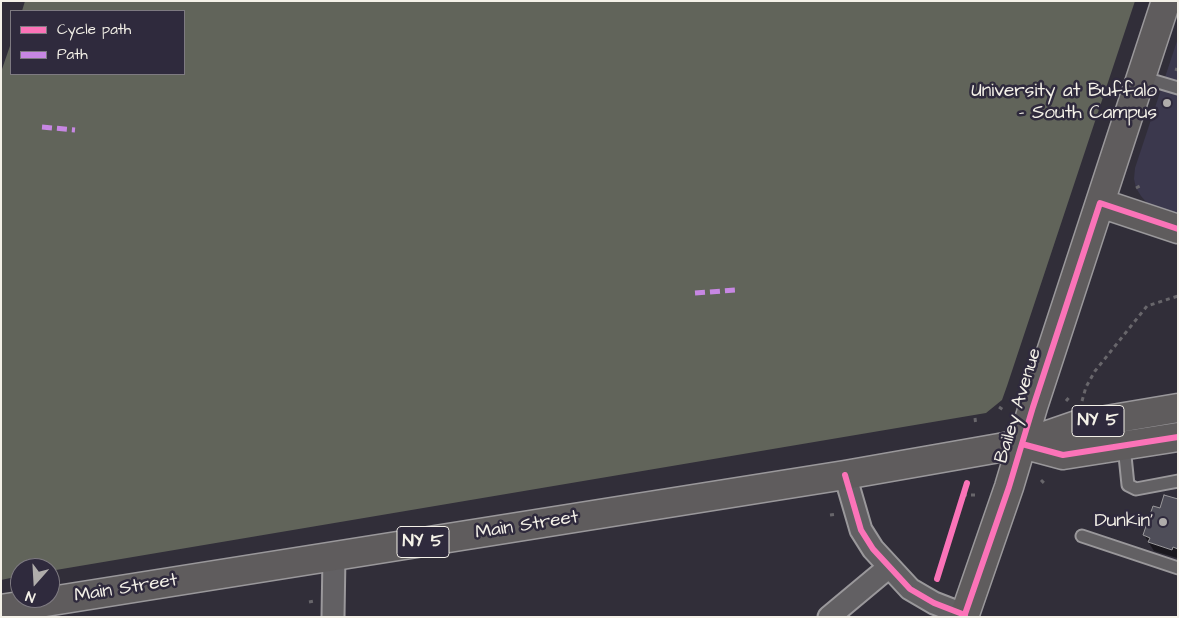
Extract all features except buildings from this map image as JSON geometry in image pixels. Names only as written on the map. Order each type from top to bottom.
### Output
[{"type":"main road","name":"Bailey Avenue","points":[[964,616],[981,571],[1166,1]]},
{"type":"main road","points":[[1100,203],[1177,230]]},
{"type":"main road","name":"Main Street","points":[[1,608],[845,475],[1022,444],[1076,425],[1178,408]]},
{"type":"main road","name":"Main Street","points":[[1022,444],[1063,455],[1178,437]]},
{"type":"street","points":[[845,475],[861,530],[873,549],[910,589],[934,603],[964,616]]},
{"type":"street","points":[[333,617],[334,556]]},
{"type":"street","points":[[829,617],[889,567]]},
{"type":"lane","points":[[1141,77],[1178,88]]},
{"type":"lane","points":[[1124,445],[1128,485],[1136,488],[1178,481]]},
{"type":"lane","points":[[1082,536],[1178,568]]},
{"type":"path","points":[[1082,406],[1081,400],[1095,371],[1147,306],[1178,296]]},
{"type":"path","points":[[1066,401],[1071,395]]},
{"type":"path","points":[[999,407],[1005,411]]},
{"type":"path","points":[[975,418],[976,426]]},
{"type":"path","points":[[1040,480],[1045,484]]},
{"type":"path","points":[[960,505],[964,492],[976,494]]},
{"type":"path","points":[[309,602],[314,601]]},
{"type":"shaded area","points":[[25,1],[1135,1],[1002,400],[986,413],[60,569],[60,558],[10,558],[10,578],[1,580],[1,72],[10,46],[10,75],[185,75],[185,10],[22,10]]},
{"type":"shaded area","name":"University at Buffalo - South Campus","points":[[1178,38],[1178,215],[1158,209],[1147,203],[1136,188],[1134,179],[1135,168]]},
{"type":"marked path","points":[[42,127],[75,130]]},
{"type":"marked path","points":[[695,293],[736,290]]},
{"type":"cycle path","points":[[964,617],[1009,487],[1033,407],[1100,203],[1178,229]]},
{"type":"cycle path","points":[[1022,444],[1063,455],[1178,437]]},
{"type":"cycle path","points":[[845,475],[861,530],[873,549],[910,589],[934,603],[965,615]]},
{"type":"cycle path","points":[[937,579],[967,483]]},
{"type":"place","name":"University at Buffalo - South Campus","points":[[1167,103]]},
{"type":"place","name":"Dunkin'","points":[[1163,522]]}]
